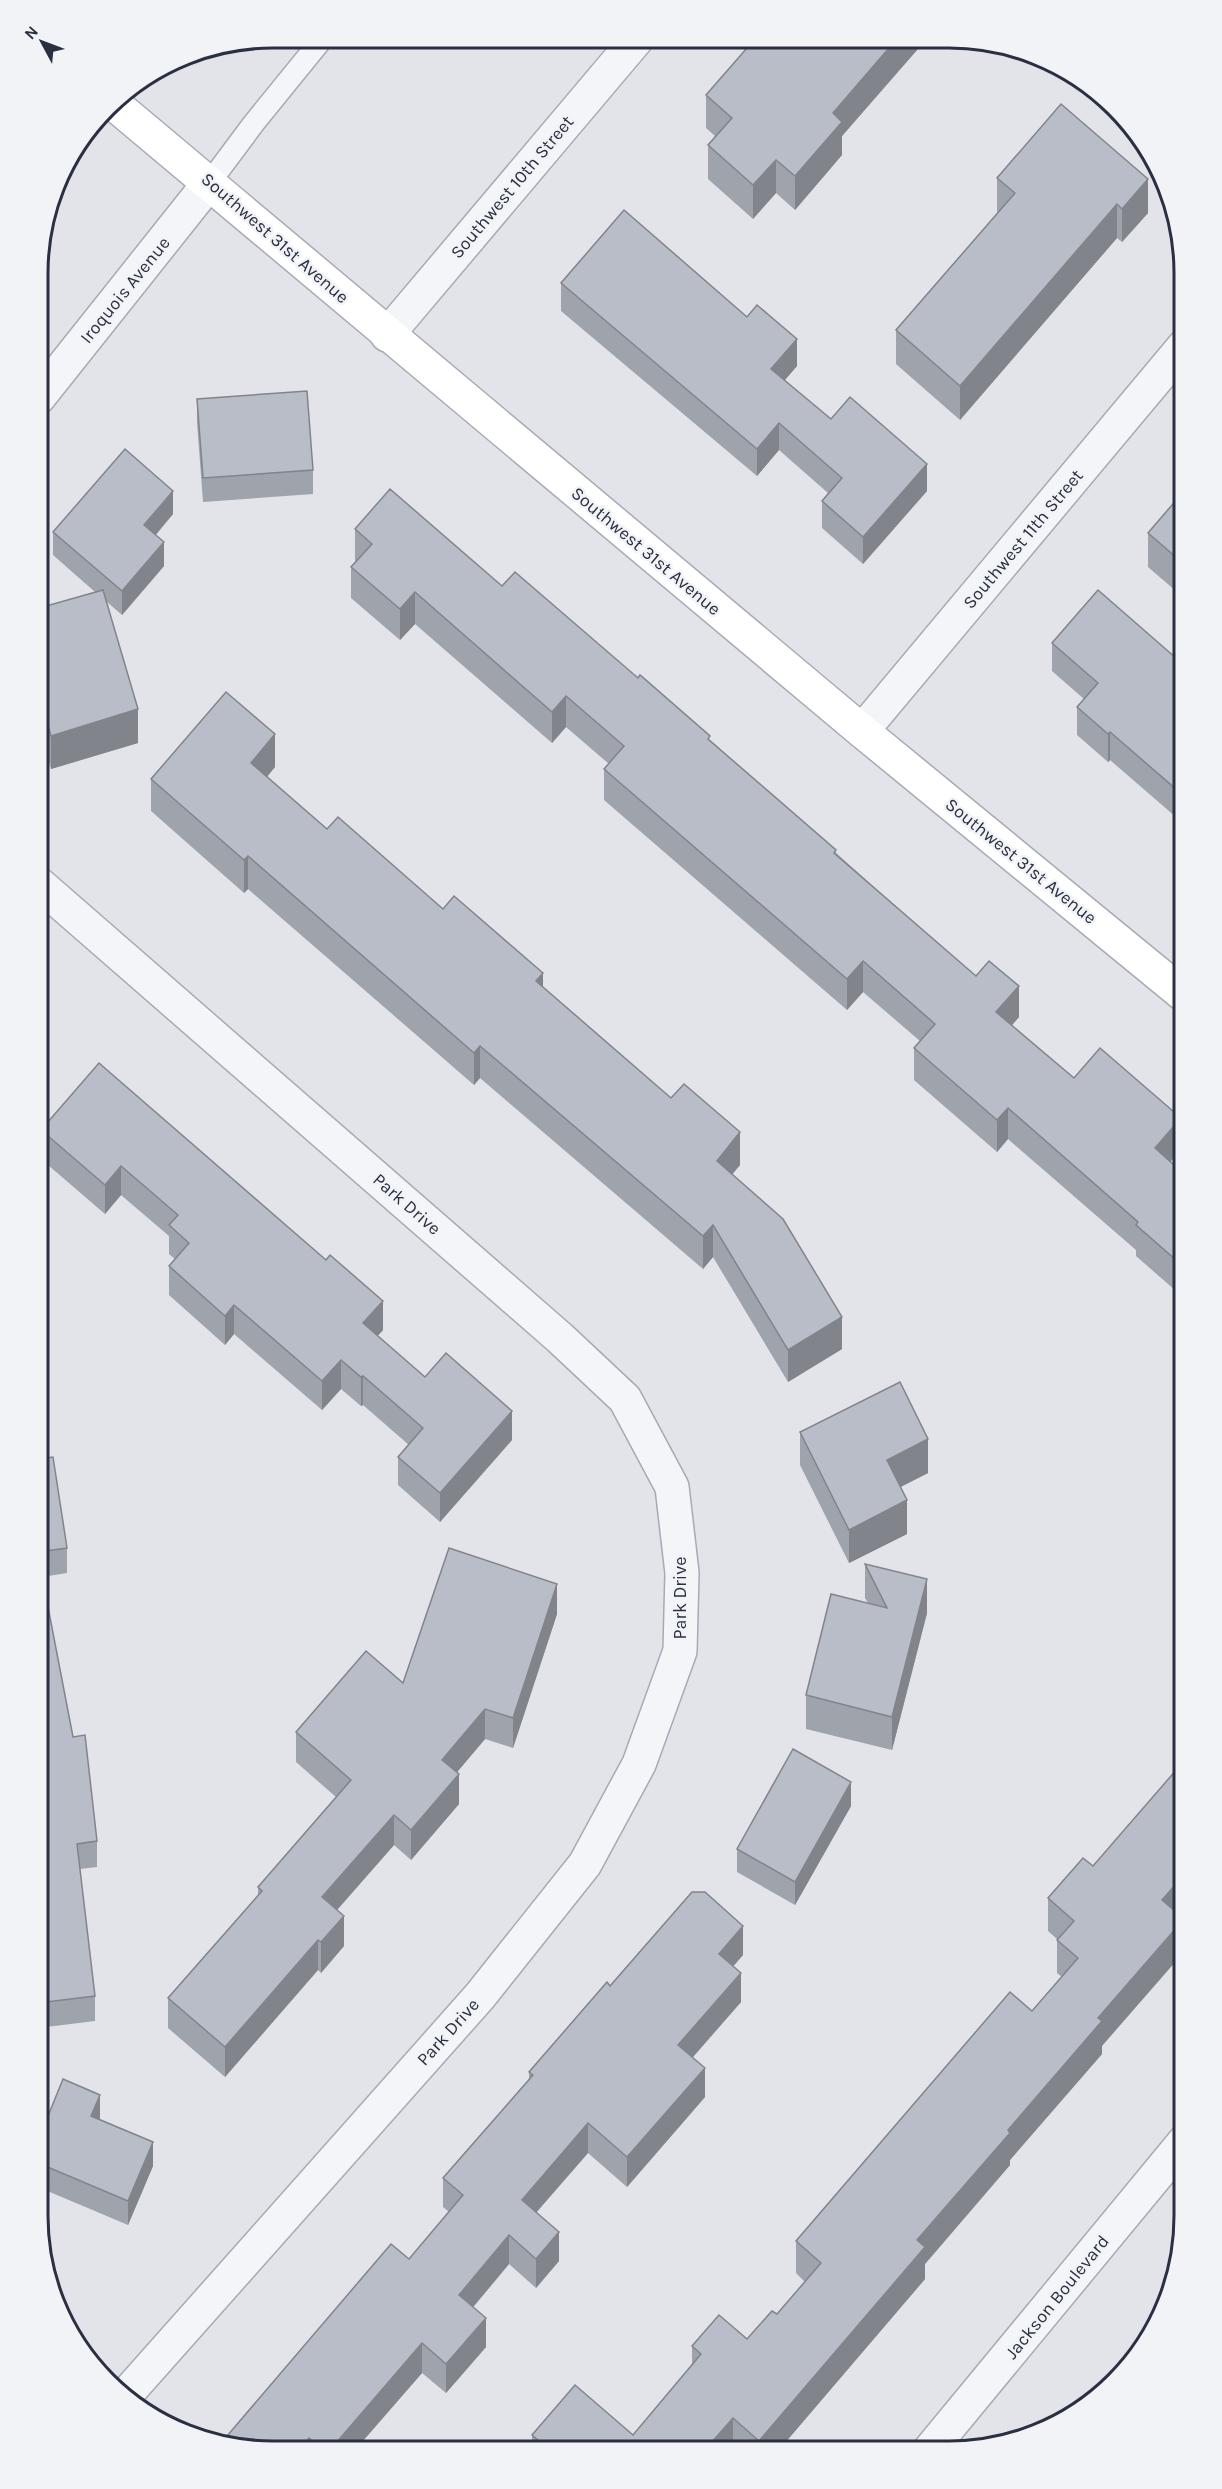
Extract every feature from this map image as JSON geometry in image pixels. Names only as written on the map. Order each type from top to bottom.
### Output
[{"type":"main road","name":"Southwest 31st Avenue","points":[[120,109],[210,182],[387,335],[862,731],[1174,986]]},
{"type":"street","name":"Southwest 10th Street","points":[[387,335],[629,48]]},
{"type":"street","name":"Iroquois Avenue","points":[[48,386],[210,182]]},
{"type":"street","name":"Southwest 11th Street","points":[[862,731],[1174,359]]},
{"type":"street","name":"Park Drive","points":[[48,892],[560,1338],[625,1399],[672,1487],[682,1573],[680,1651],[639,1764],[585,1864],[480,1996],[126,2386]]},
{"type":"street","name":"Jackson Boulevard","points":[[937,2441],[1174,2154]]},
{"type":"lane","points":[[210,182],[315,48]]},
{"type":"building","points":[[747,48],[889,48],[833,113],[842,122],[795,176],[776,160],[753,185],[708,145],[732,118],[706,95]]},
{"type":"building","points":[[1061,104],[1148,179],[1122,209],[1117,204],[960,386],[896,330],[1015,193],[997,178]]},
{"type":"building","points":[[624,210],[747,317],[757,305],[797,339],[771,369],[831,419],[850,397],[927,464],[863,537],[822,501],[842,478],[779,423],[757,449],[561,283]]},
{"type":"building","points":[[307,391],[313,470],[203,478],[197,399]]},
{"type":"building","points":[[125,449],[173,491],[144,525],[164,542],[122,591],[53,532]]},
{"type":"building","points":[[390,489],[502,586],[515,572],[638,678],[640,675],[710,736],[708,739],[836,850],[834,853],[976,976],[989,961],[1019,986],[996,1012],[1074,1078],[1100,1048],[1174,1112],[1174,1126],[1155,1148],[1174,1165],[1174,1258],[1136,1225],[1138,1222],[1008,1108],[997,1120],[914,1048],[935,1024],[863,961],[847,979],[604,769],[624,746],[566,696],[552,712],[415,592],[400,609],[351,567],[372,544],[355,529]]},
{"type":"building","points":[[1174,503],[1174,555],[1148,533]]},
{"type":"building","points":[[103,590],[138,709],[51,736],[48,725],[48,605]]},
{"type":"building","points":[[1098,590],[1174,656],[1174,787],[1077,707],[1098,683],[1052,643]]},
{"type":"building","points":[[226,692],[275,734],[251,763],[327,829],[338,817],[443,909],[454,896],[543,973],[536,981],[671,1098],[684,1084],[740,1132],[717,1161],[783,1219],[842,1317],[788,1350],[713,1225],[703,1236],[480,1046],[474,1053],[248,856],[244,860],[151,779]]},
{"type":"building","points":[[99,1063],[326,1260],[330,1255],[383,1301],[363,1323],[425,1377],[446,1353],[512,1411],[440,1493],[398,1457],[423,1428],[341,1360],[322,1381],[234,1305],[225,1316],[169,1266],[189,1243],[169,1225],[178,1215],[121,1166],[105,1185],[48,1136],[48,1122]]},
{"type":"building","points":[[900,1382],[928,1439],[887,1460],[907,1500],[849,1530],[800,1432]]},
{"type":"building","points":[[53,1457],[67,1548],[48,1551],[48,1458]]},
{"type":"building","points":[[449,1548],[557,1584],[513,1718],[485,1709],[442,1760],[459,1774],[411,1830],[394,1815],[322,1897],[344,1916],[321,1942],[318,1940],[225,2047],[168,1998],[262,1891],[258,1887],[351,1780],[296,1732],[366,1651],[403,1683]]},
{"type":"building","points":[[865,1564],[927,1579],[892,1717],[806,1695],[831,1594],[887,1608]]},
{"type":"building","points":[[48,1607],[73,1737],[85,1735],[97,1841],[77,1844],[95,1996],[48,2002]]},
{"type":"building","points":[[793,1749],[851,1782],[795,1882],[737,1849]]},
{"type":"building","points":[[1174,1773],[1174,1886],[1162,1900],[1174,1910],[1174,1931],[1098,2018],[1102,2021],[1008,2130],[1010,2133],[917,2240],[925,2247],[759,2441],[733,2418],[713,2441],[539,2441],[532,2435],[575,2385],[633,2435],[701,2354],[692,2346],[719,2315],[747,2339],[772,2311],[777,2314],[821,2263],[796,2241],[1010,1992],[1032,2011],[1078,1958],[1057,1940],[1074,1921],[1048,1898],[1083,1858],[1093,1866]]},
{"type":"building","points":[[692,1892],[705,1892],[743,1926],[719,1954],[741,1973],[678,2045],[705,2068],[627,2157],[588,2123],[522,2200],[559,2232],[536,2259],[509,2235],[459,2295],[486,2318],[446,2364],[422,2343],[338,2441],[312,2441],[309,2438],[307,2441],[258,2441],[227,2436],[391,2244],[409,2259],[463,2195],[443,2178],[533,2075],[529,2072],[607,1982],[610,1986]]},
{"type":"building","points":[[63,2079],[100,2095],[91,2116],[153,2142],[128,2201],[48,2167],[48,2116]]}]
